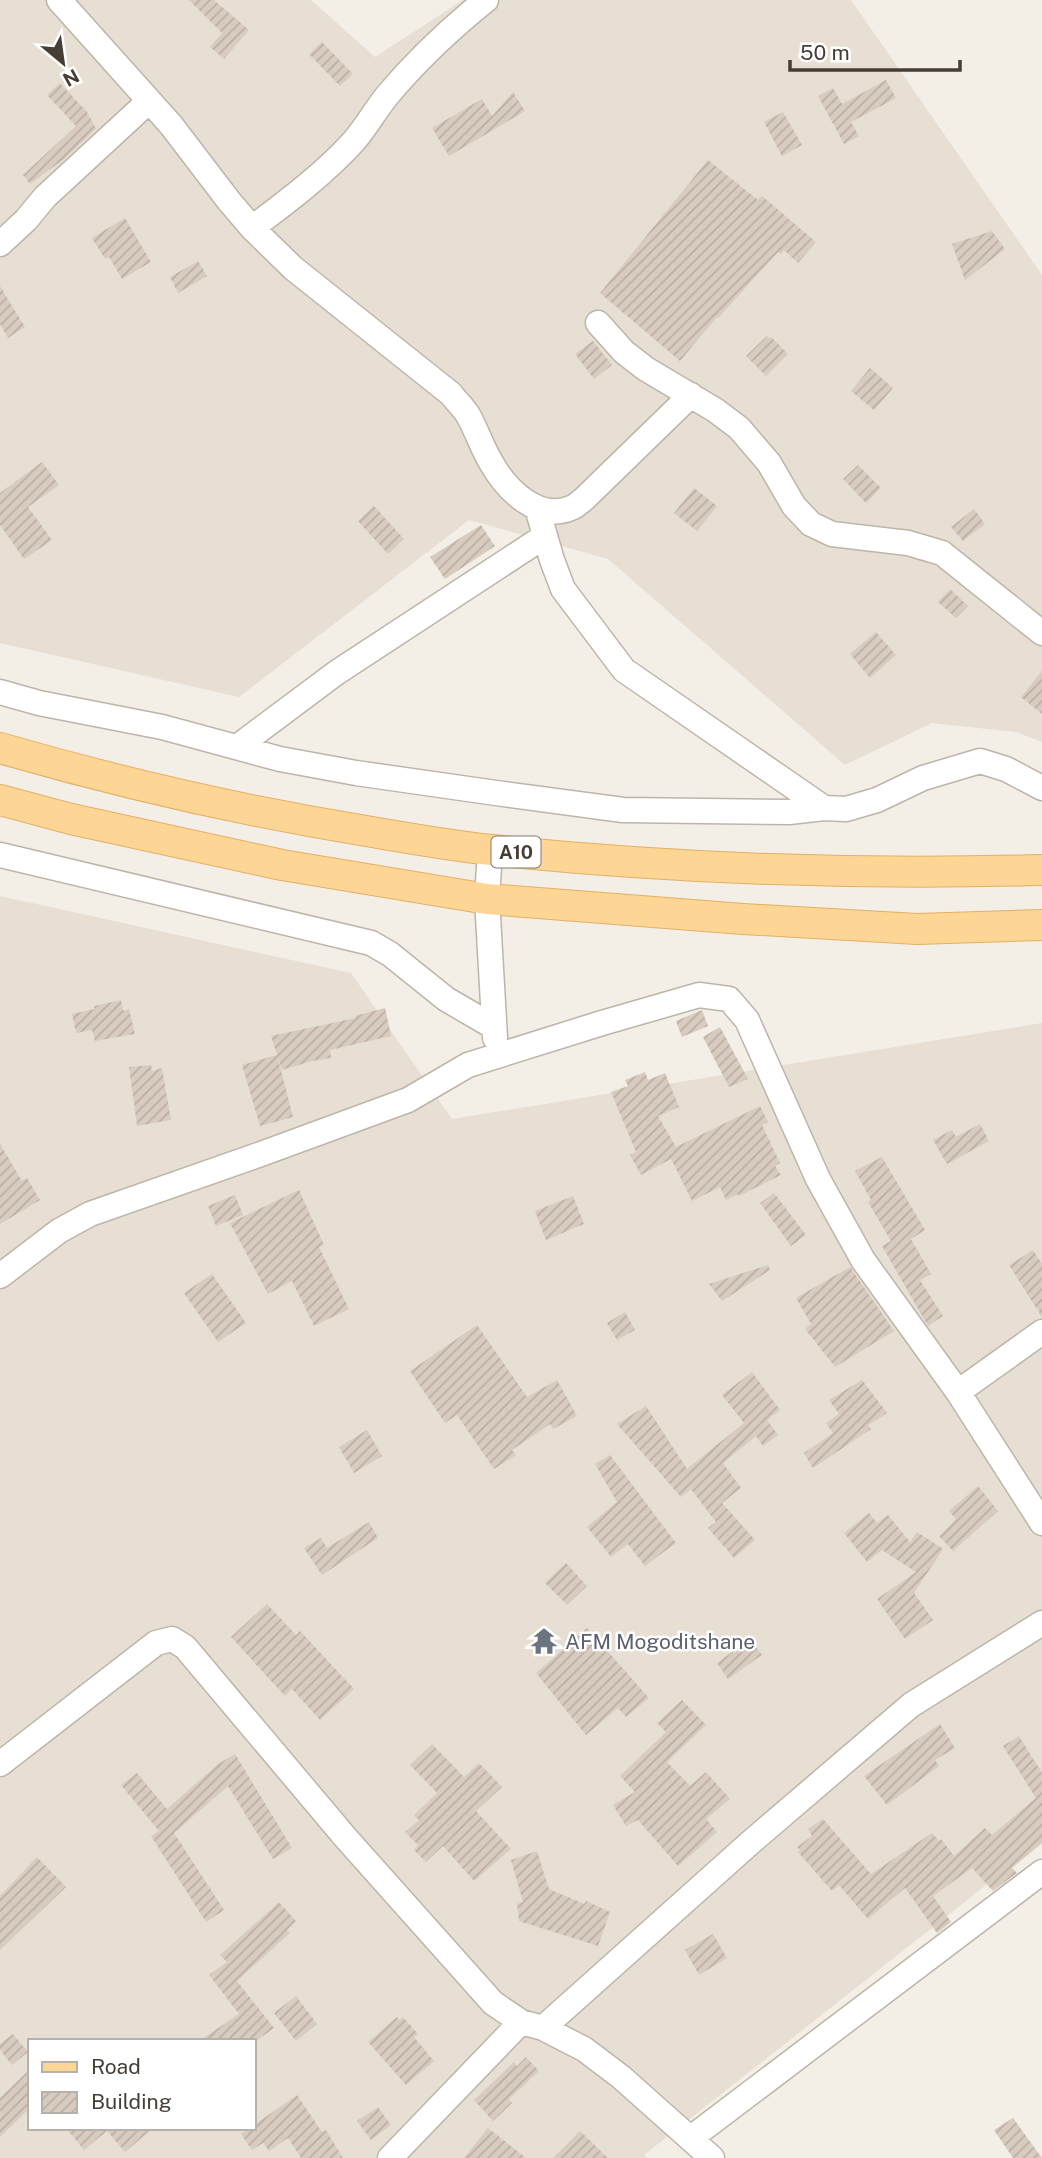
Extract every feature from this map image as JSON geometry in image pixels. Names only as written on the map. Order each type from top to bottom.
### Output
[{"type":"main road","name":"A10","points":[[0,748],[187,797],[290,818],[490,850],[746,869],[868,872],[1042,870]]},
{"type":"main road","points":[[0,800],[71,820],[186,846],[487,900],[917,929],[1042,925]]},
{"type":"street","points":[[59,0],[171,125],[252,228],[293,268],[451,394],[467,412],[491,463],[504,483],[537,508],[570,509],[584,499],[691,395]]},
{"type":"street","points":[[252,228],[316,179],[356,139],[386,97],[425,55],[486,0]]},
{"type":"street","points":[[0,244],[45,197],[149,101]]},
{"type":"street","points":[[598,323],[624,352],[646,369],[691,395],[739,428],[754,443],[794,506],[811,524],[832,534],[908,543],[942,553],[1042,634]]},
{"type":"street","points":[[537,508],[563,589],[624,670],[824,808]]},
{"type":"street","points":[[237,747],[336,673],[545,536]]},
{"type":"street","points":[[0,692],[39,703],[162,727],[280,759],[356,773],[623,810],[789,812],[824,808],[846,809],[877,800],[923,778],[980,761],[1006,769],[1042,788]]},
{"type":"street","points":[[490,850],[487,900],[496,1056]]},
{"type":"street","points":[[0,855],[371,943],[390,954],[446,999],[494,1027]]},
{"type":"street","points":[[0,1276],[59,1231],[90,1214],[408,1100],[468,1065],[699,995],[729,999],[747,1020],[818,1179],[863,1260],[958,1392],[1042,1523]]},
{"type":"street","points":[[958,1392],[1042,1332]]},
{"type":"street","points":[[390,2158],[532,2025],[911,1705],[1042,1623]]},
{"type":"street","points":[[0,1764],[156,1643],[172,1639],[185,1647],[345,1837],[493,2003],[584,2049],[621,2077],[712,2158]]},
{"type":"street","points":[[691,2138],[1042,1872]]},
{"type":"shaded area","points":[[0,0],[311,0],[375,57],[463,0],[851,0],[1042,275],[1042,742],[1016,732],[932,723],[845,765],[608,559],[469,520],[239,697],[0,643]]},
{"type":"shaded area","points":[[0,896],[351,973],[452,1119],[1042,1023],[1042,1841],[644,2155],[646,2158],[0,2158]]},
{"type":"building","points":[[189,0],[214,0],[249,30],[224,59],[210,47],[222,33]]},
{"type":"building","points":[[322,42],[353,74],[340,86],[309,54]]},
{"type":"building","points":[[886,80],[896,98],[851,122],[859,136],[844,144],[818,96],[833,88],[842,104]]},
{"type":"building","points":[[60,83],[87,112],[96,129],[64,159],[30,184],[23,175],[76,126],[47,95]]},
{"type":"building","points":[[513,92],[525,111],[449,156],[432,128],[482,99],[492,116]]},
{"type":"building","points":[[783,112],[802,145],[782,156],[764,122]]},
{"type":"building","points":[[708,160],[758,200],[762,196],[816,242],[798,263],[784,250],[781,254],[778,252],[680,361],[600,293]]},
{"type":"building","points":[[125,218],[151,262],[122,279],[109,257],[105,259],[92,238]]},
{"type":"building","points":[[992,231],[1005,249],[965,280],[952,244]]},
{"type":"building","points":[[198,261],[207,276],[178,293],[170,277]]},
{"type":"building","points":[[0,286],[25,327],[8,338],[0,324]]},
{"type":"building","points":[[767,336],[788,354],[766,376],[746,356]]},
{"type":"building","points":[[593,341],[612,365],[594,379],[575,354]]},
{"type":"building","points":[[870,368],[893,388],[874,410],[851,391]]},
{"type":"building","points":[[42,462],[59,485],[28,507],[52,540],[24,559],[0,525],[0,493]]},
{"type":"building","points":[[858,465],[881,488],[866,503],[843,479]]},
{"type":"building","points":[[694,488],[717,506],[697,531],[674,513]]},
{"type":"building","points":[[374,506],[404,539],[388,554],[358,521]]},
{"type":"building","points":[[974,509],[985,524],[963,541],[951,527]]},
{"type":"building","points":[[481,525],[495,546],[445,579],[430,557]]},
{"type":"building","points":[[950,589],[968,606],[956,618],[938,602]]},
{"type":"building","points":[[876,632],[896,655],[870,678],[850,654]]},
{"type":"building","points":[[1042,671],[1042,714],[1021,697]]},
{"type":"building","points":[[121,1000],[123,1011],[129,1009],[135,1034],[95,1041],[92,1030],[76,1033],[72,1014]]},
{"type":"building","points":[[385,1008],[391,1036],[330,1050],[331,1058],[282,1070],[271,1036],[356,1018],[355,1016]]},
{"type":"building","points":[[702,1010],[708,1026],[682,1037],[676,1021]]},
{"type":"building","points":[[720,1027],[748,1079],[729,1087],[703,1037]]},
{"type":"building","points":[[277,1055],[293,1117],[260,1126],[242,1065]]},
{"type":"building","points":[[151,1065],[152,1071],[162,1068],[171,1120],[137,1126],[129,1067]]},
{"type":"building","points":[[645,1072],[648,1080],[665,1073],[679,1107],[658,1116],[676,1147],[760,1106],[768,1122],[762,1125],[780,1163],[775,1166],[781,1175],[726,1200],[720,1187],[692,1201],[671,1159],[641,1175],[630,1155],[636,1152],[611,1092],[628,1086],[625,1080]]},
{"type":"building","points":[[980,1124],[989,1141],[947,1164],[933,1140],[952,1130],[956,1137]]},
{"type":"building","points":[[0,1144],[22,1181],[27,1178],[40,1200],[0,1224]]},
{"type":"building","points":[[882,1157],[925,1230],[911,1239],[931,1274],[920,1280],[943,1316],[928,1326],[882,1246],[891,1241],[868,1202],[871,1200],[855,1171]]},
{"type":"building","points":[[299,1190],[324,1245],[319,1247],[349,1309],[314,1326],[292,1281],[268,1294],[230,1223]]},
{"type":"building","points":[[774,1193],[806,1235],[791,1246],[760,1203]]},
{"type":"building","points":[[235,1195],[243,1215],[216,1226],[208,1206]]},
{"type":"building","points":[[573,1196],[584,1224],[546,1240],[535,1211]]},
{"type":"building","points":[[1033,1250],[1042,1264],[1042,1317],[1009,1265]]},
{"type":"building","points":[[768,1265],[770,1270],[722,1301],[709,1284]]},
{"type":"building","points":[[850,1267],[894,1331],[835,1367],[805,1329],[811,1324],[796,1298]]},
{"type":"building","points":[[212,1274],[246,1323],[218,1342],[184,1293]]},
{"type":"building","points":[[625,1312],[635,1330],[617,1340],[607,1323]]},
{"type":"building","points":[[477,1325],[527,1397],[557,1380],[577,1416],[553,1429],[550,1424],[512,1450],[516,1455],[494,1469],[457,1415],[445,1423],[410,1371]]},
{"type":"building","points":[[752,1372],[780,1410],[767,1420],[778,1435],[763,1446],[756,1436],[723,1463],[741,1488],[722,1503],[755,1540],[734,1558],[708,1528],[716,1522],[691,1489],[681,1497],[617,1424],[646,1406],[687,1469],[744,1423],[722,1395]]},
{"type":"building","points":[[862,1380],[887,1413],[868,1425],[871,1429],[813,1468],[804,1453],[833,1433],[826,1423],[839,1414],[829,1400]]},
{"type":"building","points":[[367,1430],[382,1456],[354,1473],[339,1447]]},
{"type":"building","points":[[610,1455],[676,1543],[645,1566],[628,1544],[611,1557],[587,1527],[617,1502],[595,1464]]},
{"type":"building","points":[[978,1486],[998,1511],[953,1551],[939,1536],[956,1519],[949,1511]]},
{"type":"building","points":[[869,1513],[877,1523],[888,1515],[910,1542],[917,1532],[943,1549],[914,1593],[933,1620],[905,1639],[877,1599],[916,1572],[882,1550],[867,1562],[844,1533]]},
{"type":"building","points":[[369,1522],[378,1538],[322,1575],[304,1548],[321,1538],[327,1548]]},
{"type":"building","points":[[566,1563],[587,1586],[567,1605],[545,1583]]},
{"type":"building","points":[[267,1604],[296,1635],[300,1631],[354,1689],[320,1720],[292,1689],[285,1696],[231,1637]]},
{"type":"building","points":[[587,1628],[649,1698],[626,1717],[618,1708],[586,1735],[536,1673]]},
{"type":"building","points":[[750,1639],[762,1655],[728,1679],[717,1663]]},
{"type":"building","points":[[682,1700],[706,1725],[667,1762],[690,1786],[706,1772],[730,1799],[706,1819],[717,1832],[678,1866],[638,1820],[626,1826],[613,1805],[635,1792],[620,1776],[666,1732],[657,1723]]},
{"type":"building","points":[[940,1724],[955,1748],[935,1760],[939,1766],[887,1805],[864,1776]]},
{"type":"building","points":[[1019,1736],[1042,1773],[1042,1843],[1012,1868],[1017,1873],[993,1891],[972,1868],[933,1896],[951,1922],[937,1933],[905,1888],[868,1919],[839,1885],[832,1891],[798,1852],[800,1850],[797,1847],[812,1836],[808,1829],[823,1819],[871,1874],[932,1833],[939,1841],[941,1839],[954,1856],[985,1828],[992,1835],[1036,1798],[1003,1746]]},
{"type":"building","points":[[432,1744],[464,1777],[479,1763],[502,1787],[476,1811],[511,1849],[474,1881],[443,1846],[426,1862],[414,1850],[418,1845],[405,1832],[419,1820],[414,1815],[437,1793],[410,1765]]},
{"type":"building","points":[[235,1754],[292,1848],[273,1859],[228,1786],[174,1833],[224,1910],[206,1922],[151,1836],[159,1831],[121,1785],[137,1773],[167,1809],[218,1764]]},
{"type":"building","points":[[537,1851],[549,1889],[610,1912],[598,1946],[519,1921],[517,1904],[523,1902],[511,1860]]},
{"type":"building","points":[[37,1857],[66,1887],[0,1950],[0,1896]]},
{"type":"building","points":[[279,1902],[296,1921],[287,1930],[290,1933],[237,1981],[274,2028],[256,2041],[202,2039],[239,2014],[209,1975],[227,1962],[220,1955]]},
{"type":"building","points":[[713,1934],[727,1958],[699,1975],[685,1950]]},
{"type":"building","points":[[296,1996],[317,2024],[296,2041],[274,2013]]},
{"type":"building","points":[[397,2017],[399,2020],[403,2017],[418,2034],[414,2037],[434,2061],[406,2085],[368,2042]]},
{"type":"building","points":[[13,2034],[28,2052],[12,2065],[0,2050],[0,2044]]},
{"type":"building","points":[[526,2057],[539,2071],[509,2099],[512,2103],[493,2121],[474,2100],[514,2062],[517,2066]]},
{"type":"building","points":[[28,2071],[28,2110],[0,2137],[0,2098]]},
{"type":"building","points":[[297,2095],[322,2132],[326,2130],[343,2158],[301,2158],[288,2138],[269,2151],[263,2143],[252,2150],[241,2134],[246,2130],[256,2130],[256,2124]]},
{"type":"building","points":[[378,2107],[391,2125],[371,2140],[357,2121]]},
{"type":"building","points":[[1013,2118],[1042,2158],[1013,2158],[994,2130]]},
{"type":"building","points":[[488,2128],[526,2158],[464,2158]]},
{"type":"building","points":[[68,2130],[151,2130],[125,2152],[107,2131],[84,2150]]},
{"type":"building","points":[[580,2131],[608,2158],[553,2158]]},
{"type":"place","name":"AFM Mogoditshane","points":[[544,1641]]}]
